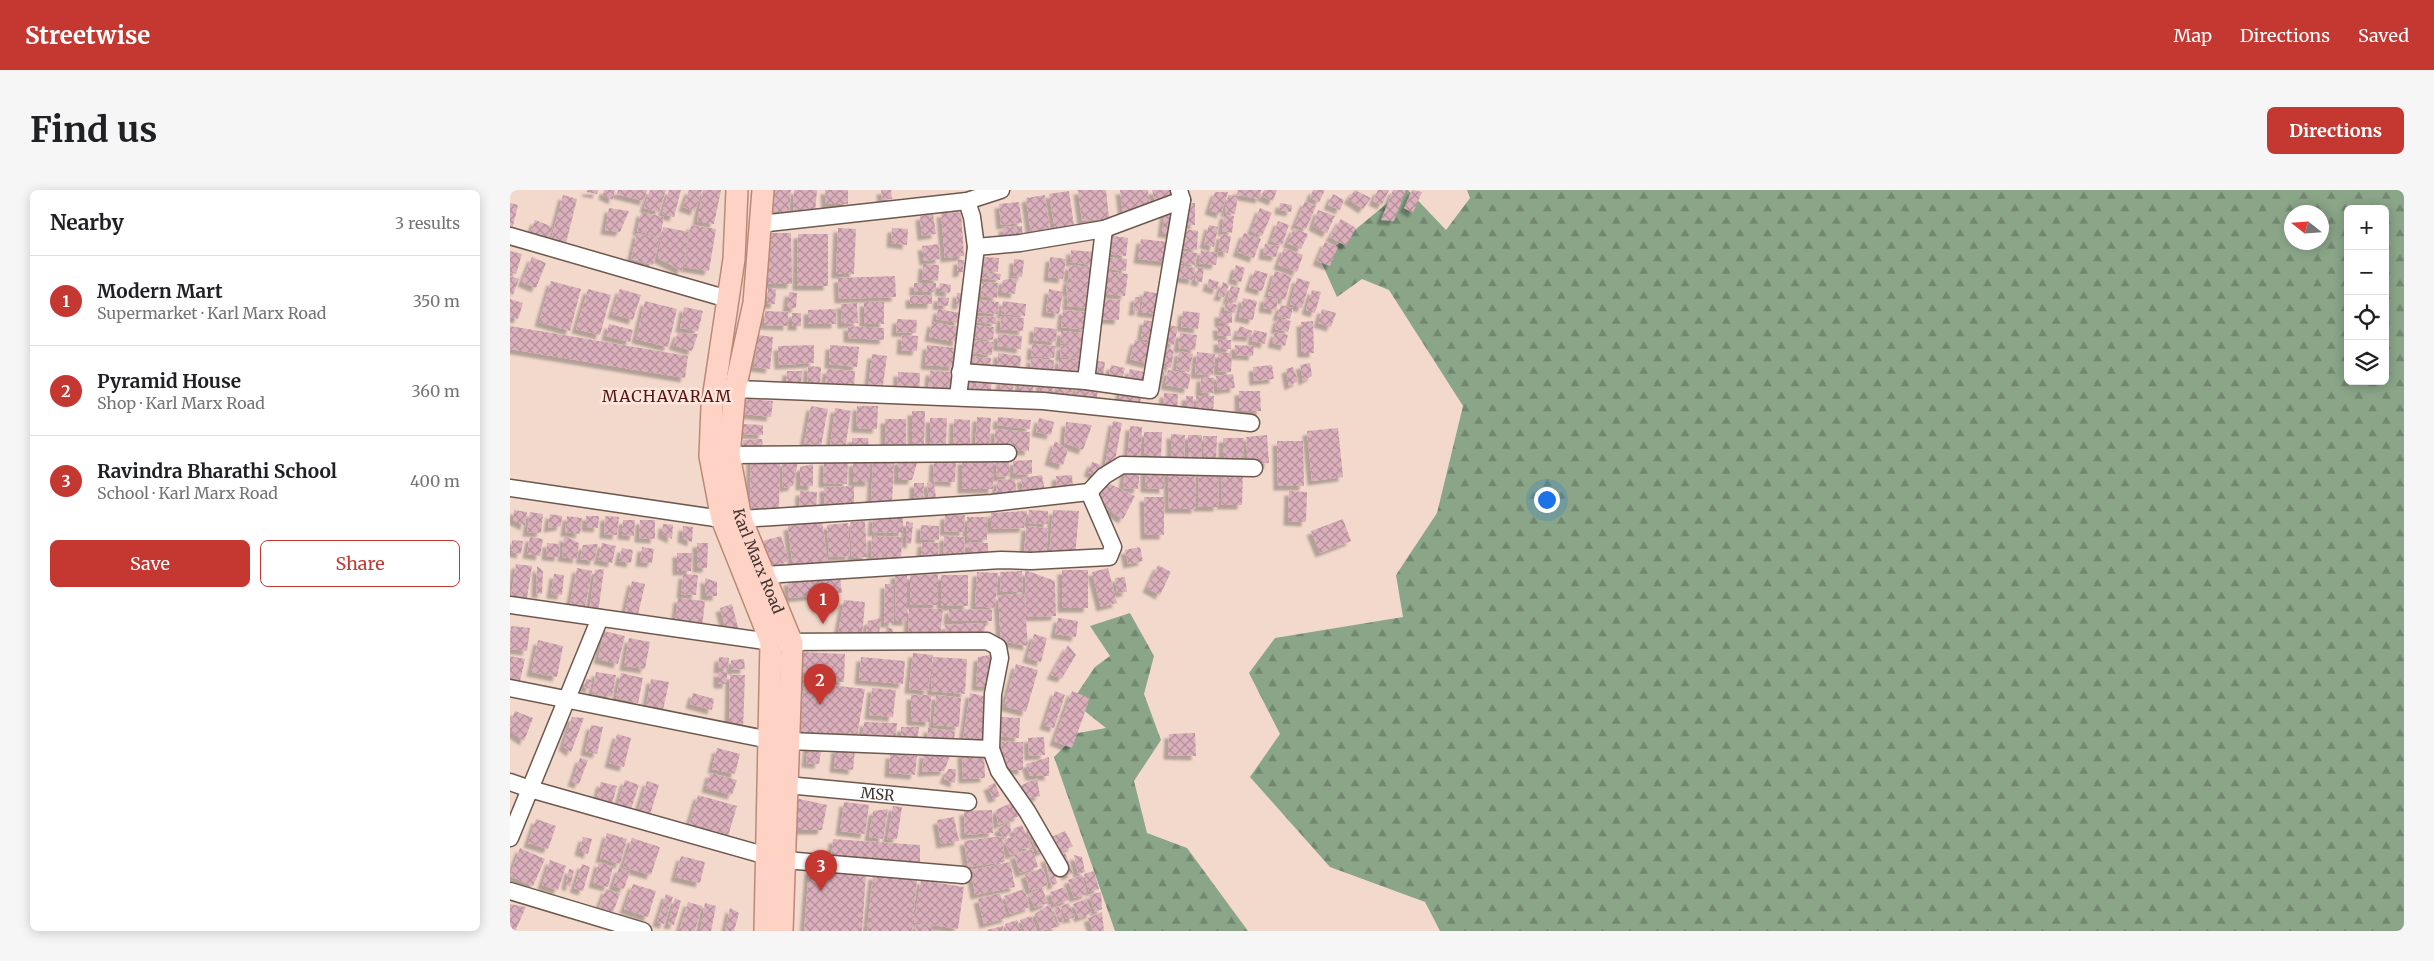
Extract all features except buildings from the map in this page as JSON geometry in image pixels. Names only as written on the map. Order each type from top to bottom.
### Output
[{"type":"main road","name":"Karl Marx Road","points":[[738,190],[734,259],[712,406],[710,456],[731,519],[781,642]]},
{"type":"main road","name":"Karl Marx Road","points":[[763,190],[754,303],[735,389],[729,455],[731,519],[765,575],[781,642],[776,858],[782,931]]},
{"type":"main road","name":"Karl Marx Road","points":[[766,931],[787,785],[779,740]]},
{"type":"street","points":[[760,224],[967,201],[1001,190]]},
{"type":"street","points":[[976,246],[1020,243],[1104,229],[1181,195]]},
{"type":"street","points":[[960,372],[1086,382],[1150,390],[1181,195]]},
{"type":"street","points":[[958,397],[976,246],[972,217],[967,201]]},
{"type":"street","points":[[1086,382],[1104,229]]},
{"type":"street","points":[[510,236],[728,299]]},
{"type":"street","points":[[735,389],[1044,401],[1251,423]]},
{"type":"street","points":[[729,455],[1008,453]]},
{"type":"street","points":[[510,488],[731,519],[992,502],[1089,492],[1104,476],[1122,464],[1254,468]]},
{"type":"street","points":[[765,575],[1001,560],[1031,561],[1108,557],[1113,546],[1089,492]]},
{"type":"street","points":[[510,605],[781,642],[988,641],[998,647],[1000,658],[993,694],[991,749],[999,771],[1028,812],[1060,868]]},
{"type":"street","points":[[510,838],[600,618]]},
{"type":"street","points":[[510,688],[779,740],[991,749]]},
{"type":"street","points":[[510,782],[776,858],[964,875]]},
{"type":"street","name":"MSR","points":[[787,785],[968,802]]},
{"type":"street","points":[[510,891],[643,931]]},
{"type":"green space","points":[[1403,190],[1408,190],[1446,230],[1470,198],[1467,190],[2404,190],[2404,931],[1440,931],[1425,902],[1330,867],[1250,777],[1280,734],[1249,673],[1275,638],[1403,617],[1396,575],[1437,513],[1463,406],[1389,290],[1362,279],[1337,297],[1320,259]]},
{"type":"green space","points":[[1130,613],[1154,656],[1144,694],[1161,740],[1134,781],[1147,833],[1187,848],[1248,931],[1115,931],[1054,757],[1078,733],[1106,728],[1072,701],[1095,667],[1110,656],[1090,626]]},
{"type":"place","name":"Modern Mart","points":[[823,624]]},
{"type":"place","name":"Pyramid House","points":[[820,705]]},
{"type":"place","name":"Ravindra Bharathi School","points":[[821,891]]},
{"type":"district","name":"MACHAVARAM","points":[[667,396]]}]
